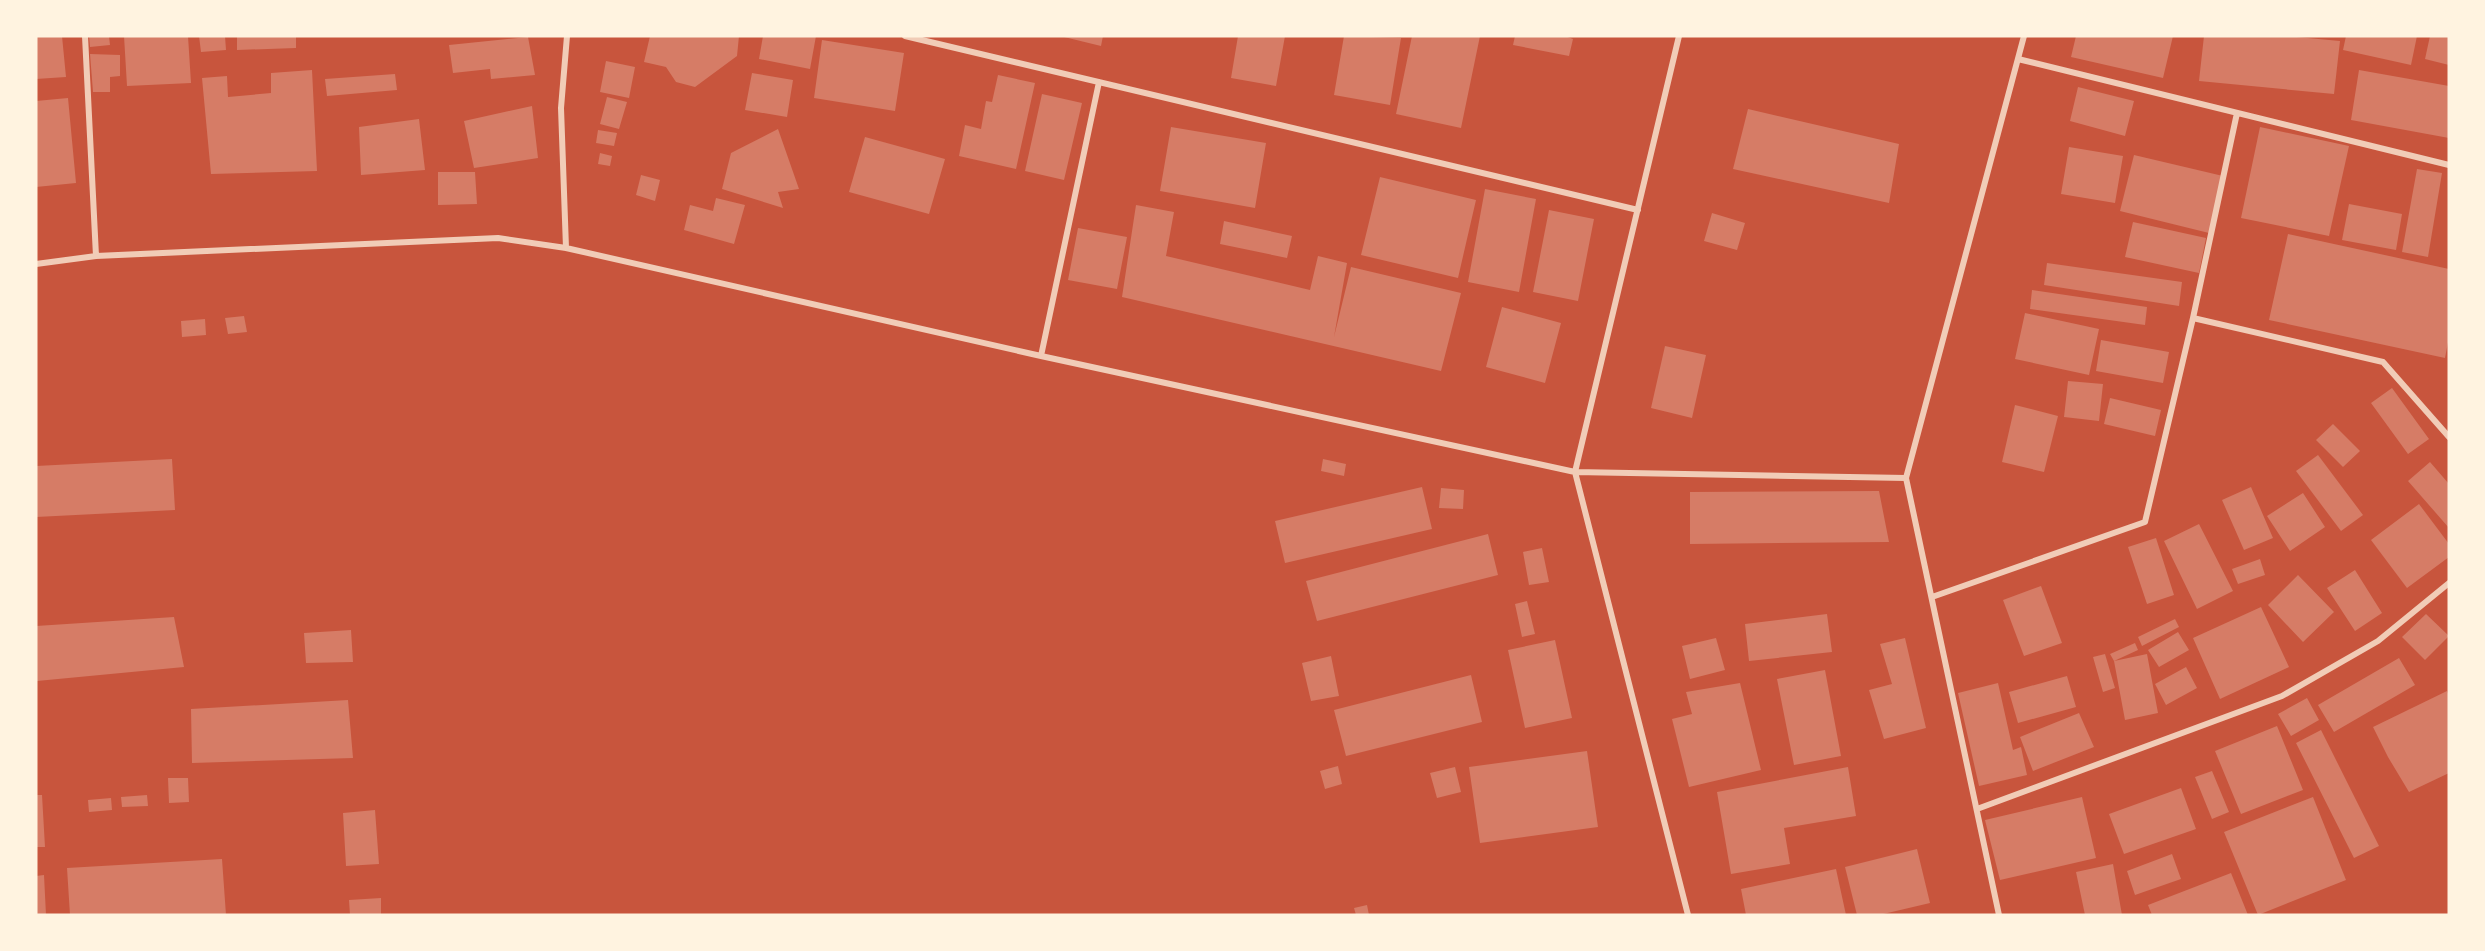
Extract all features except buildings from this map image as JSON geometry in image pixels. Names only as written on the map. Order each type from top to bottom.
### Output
[{"type":"street","points":[[85,36],[96,256]]},
{"type":"street","points":[[566,248],[561,108],[567,36]]},
{"type":"street","points":[[905,36],[1638,210]]},
{"type":"street","points":[[1679,36],[1575,472],[1688,915]]},
{"type":"street","points":[[2000,915],[1906,478],[2024,36]]},
{"type":"street","points":[[2019,58],[2449,165]]},
{"type":"street","points":[[1041,356],[1099,82]]},
{"type":"street","points":[[1932,597],[2145,522],[2238,112]]},
{"type":"street","points":[[36,264],[96,256],[498,238],[566,248],[1041,356],[1575,472],[1906,478]]},
{"type":"street","points":[[2193,318],[2383,362],[2449,437]]},
{"type":"street","points":[[1977,808],[2282,696],[2378,641],[2449,583]]}]
